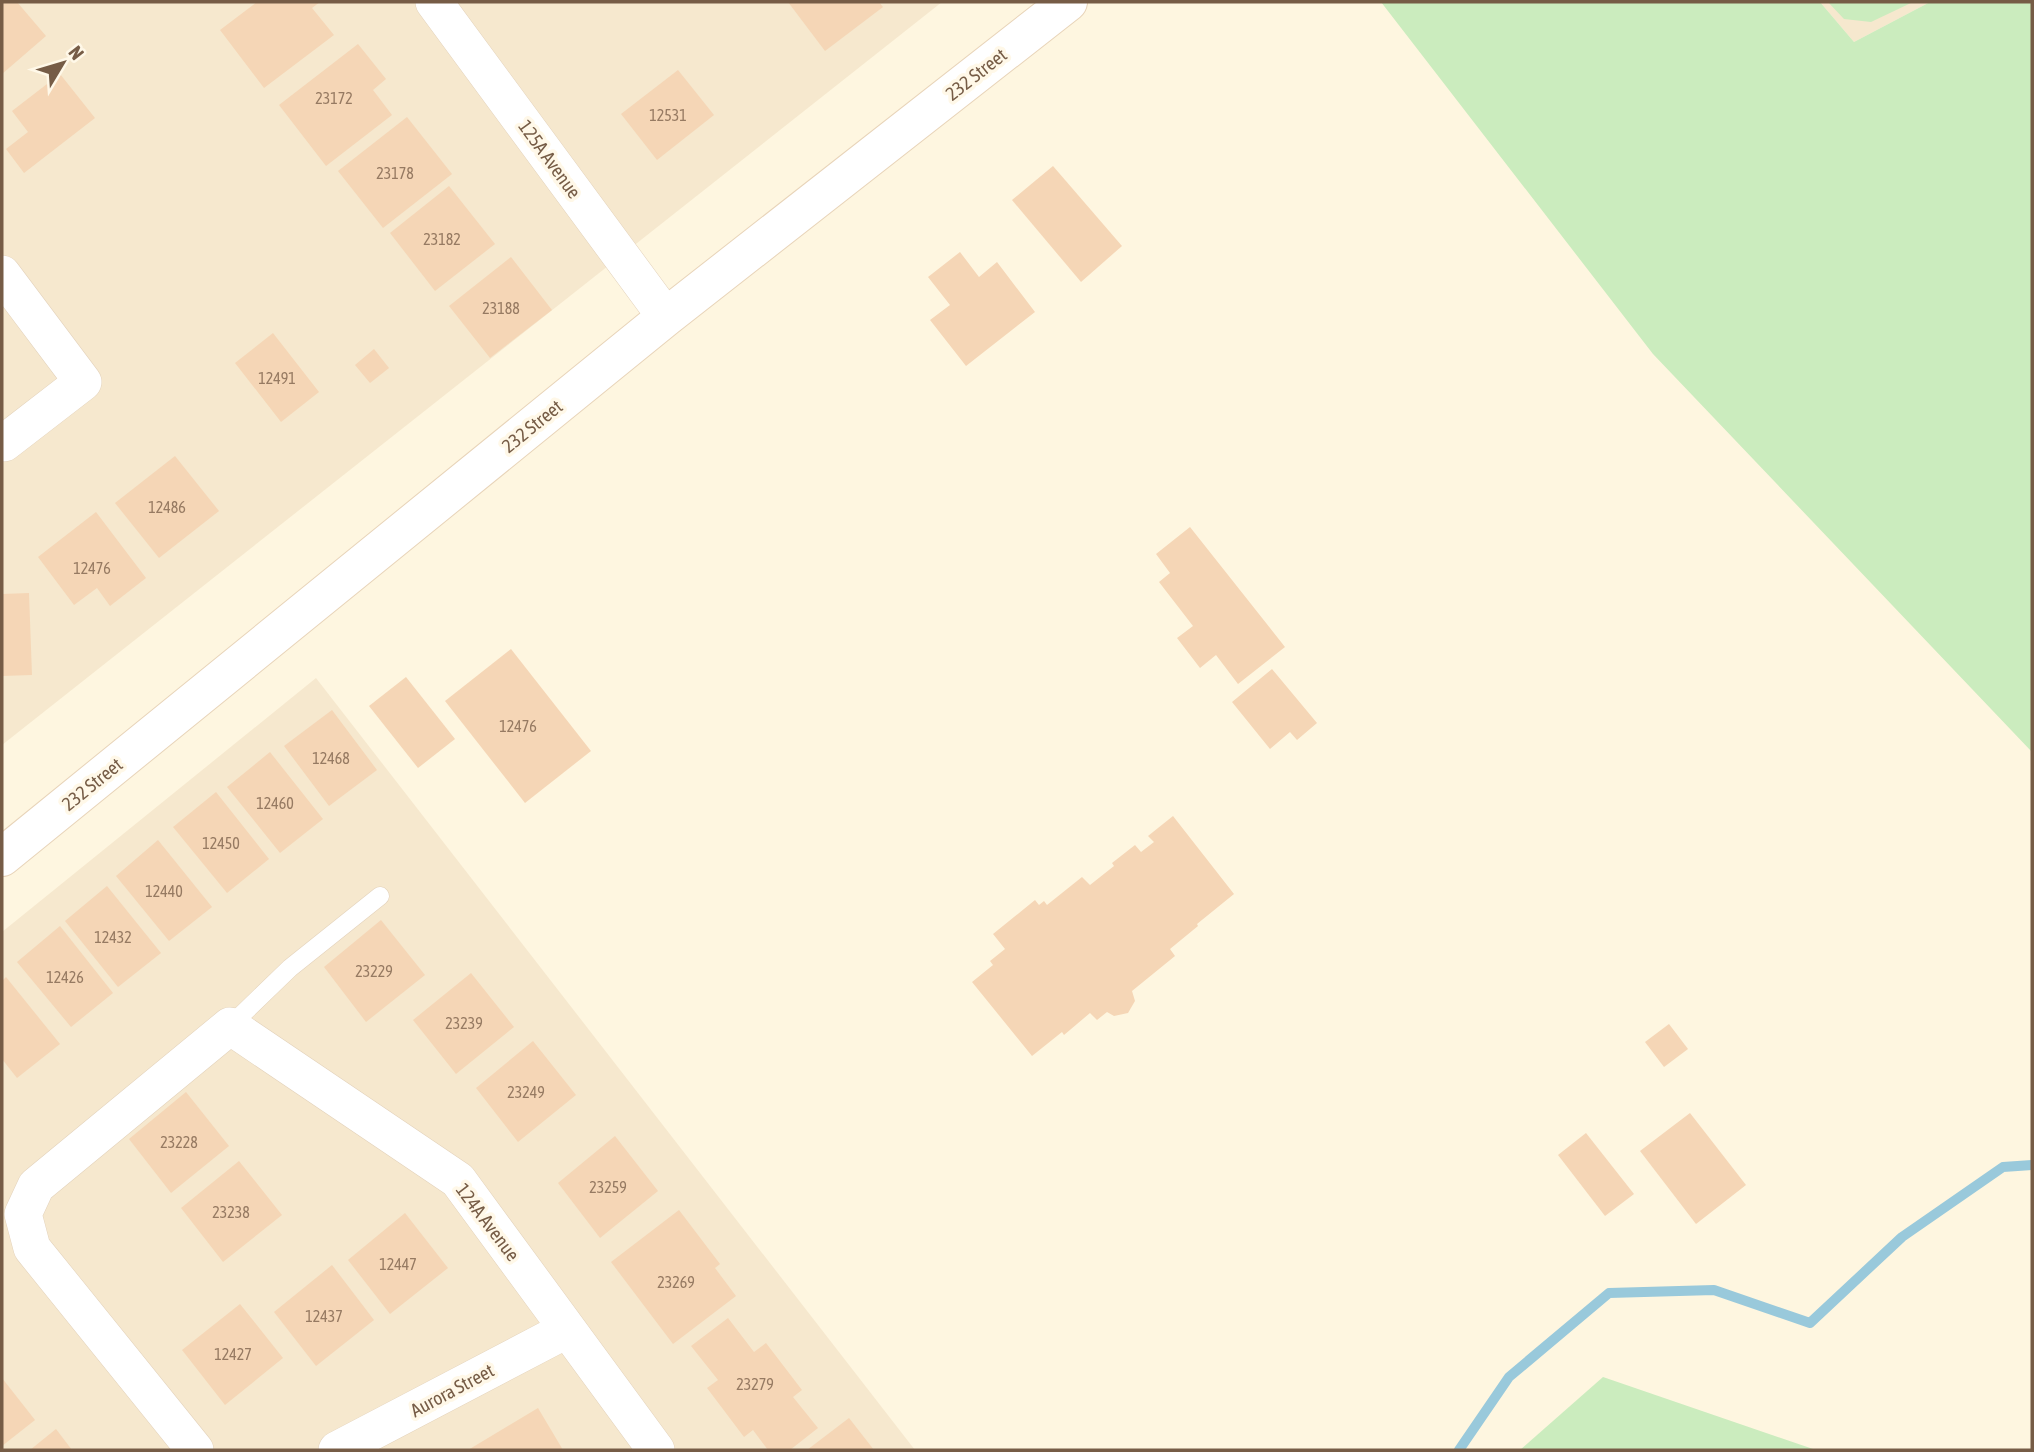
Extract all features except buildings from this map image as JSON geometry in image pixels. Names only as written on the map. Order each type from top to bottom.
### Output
[{"type":"main road","name":"232 Street","points":[[2,857],[666,317],[1068,2]]},
{"type":"street","name":"125A Avenue","points":[[434,2],[666,317]]},
{"type":"street","points":[[2,274],[83,382],[4,443]]},
{"type":"street","points":[[195,1450],[32,1248],[23,1214],[36,1186],[230,1026]]},
{"type":"street","name":"124A Avenue","points":[[230,1026],[458,1180],[656,1450]]},
{"type":"street","name":"Aurora Street","points":[[337,1450],[566,1330]]},
{"type":"lane","points":[[230,1026],[290,968],[380,896]]},
{"type":"shaded area","points":[[2,2],[942,2],[2,745]]},
{"type":"shaded area","points":[[1820,2],[1930,2],[1854,42]]},
{"type":"shaded area","points":[[316,678],[915,1450],[2,1450],[2,932]]},
{"type":"green space","points":[[1381,2],[1820,2],[1854,42],[1930,2],[2032,2],[2032,752],[1653,354]]},
{"type":"green space","points":[[1828,2],[1913,2],[1871,22],[1844,19]]},
{"type":"green space","points":[[1603,1377],[1816,1450],[1520,1450]]},
{"type":"waterway","points":[[1459,1450],[1509,1377],[1609,1293],[1714,1290],[1810,1323],[1902,1237],[2003,1167],[2032,1165]]}]
